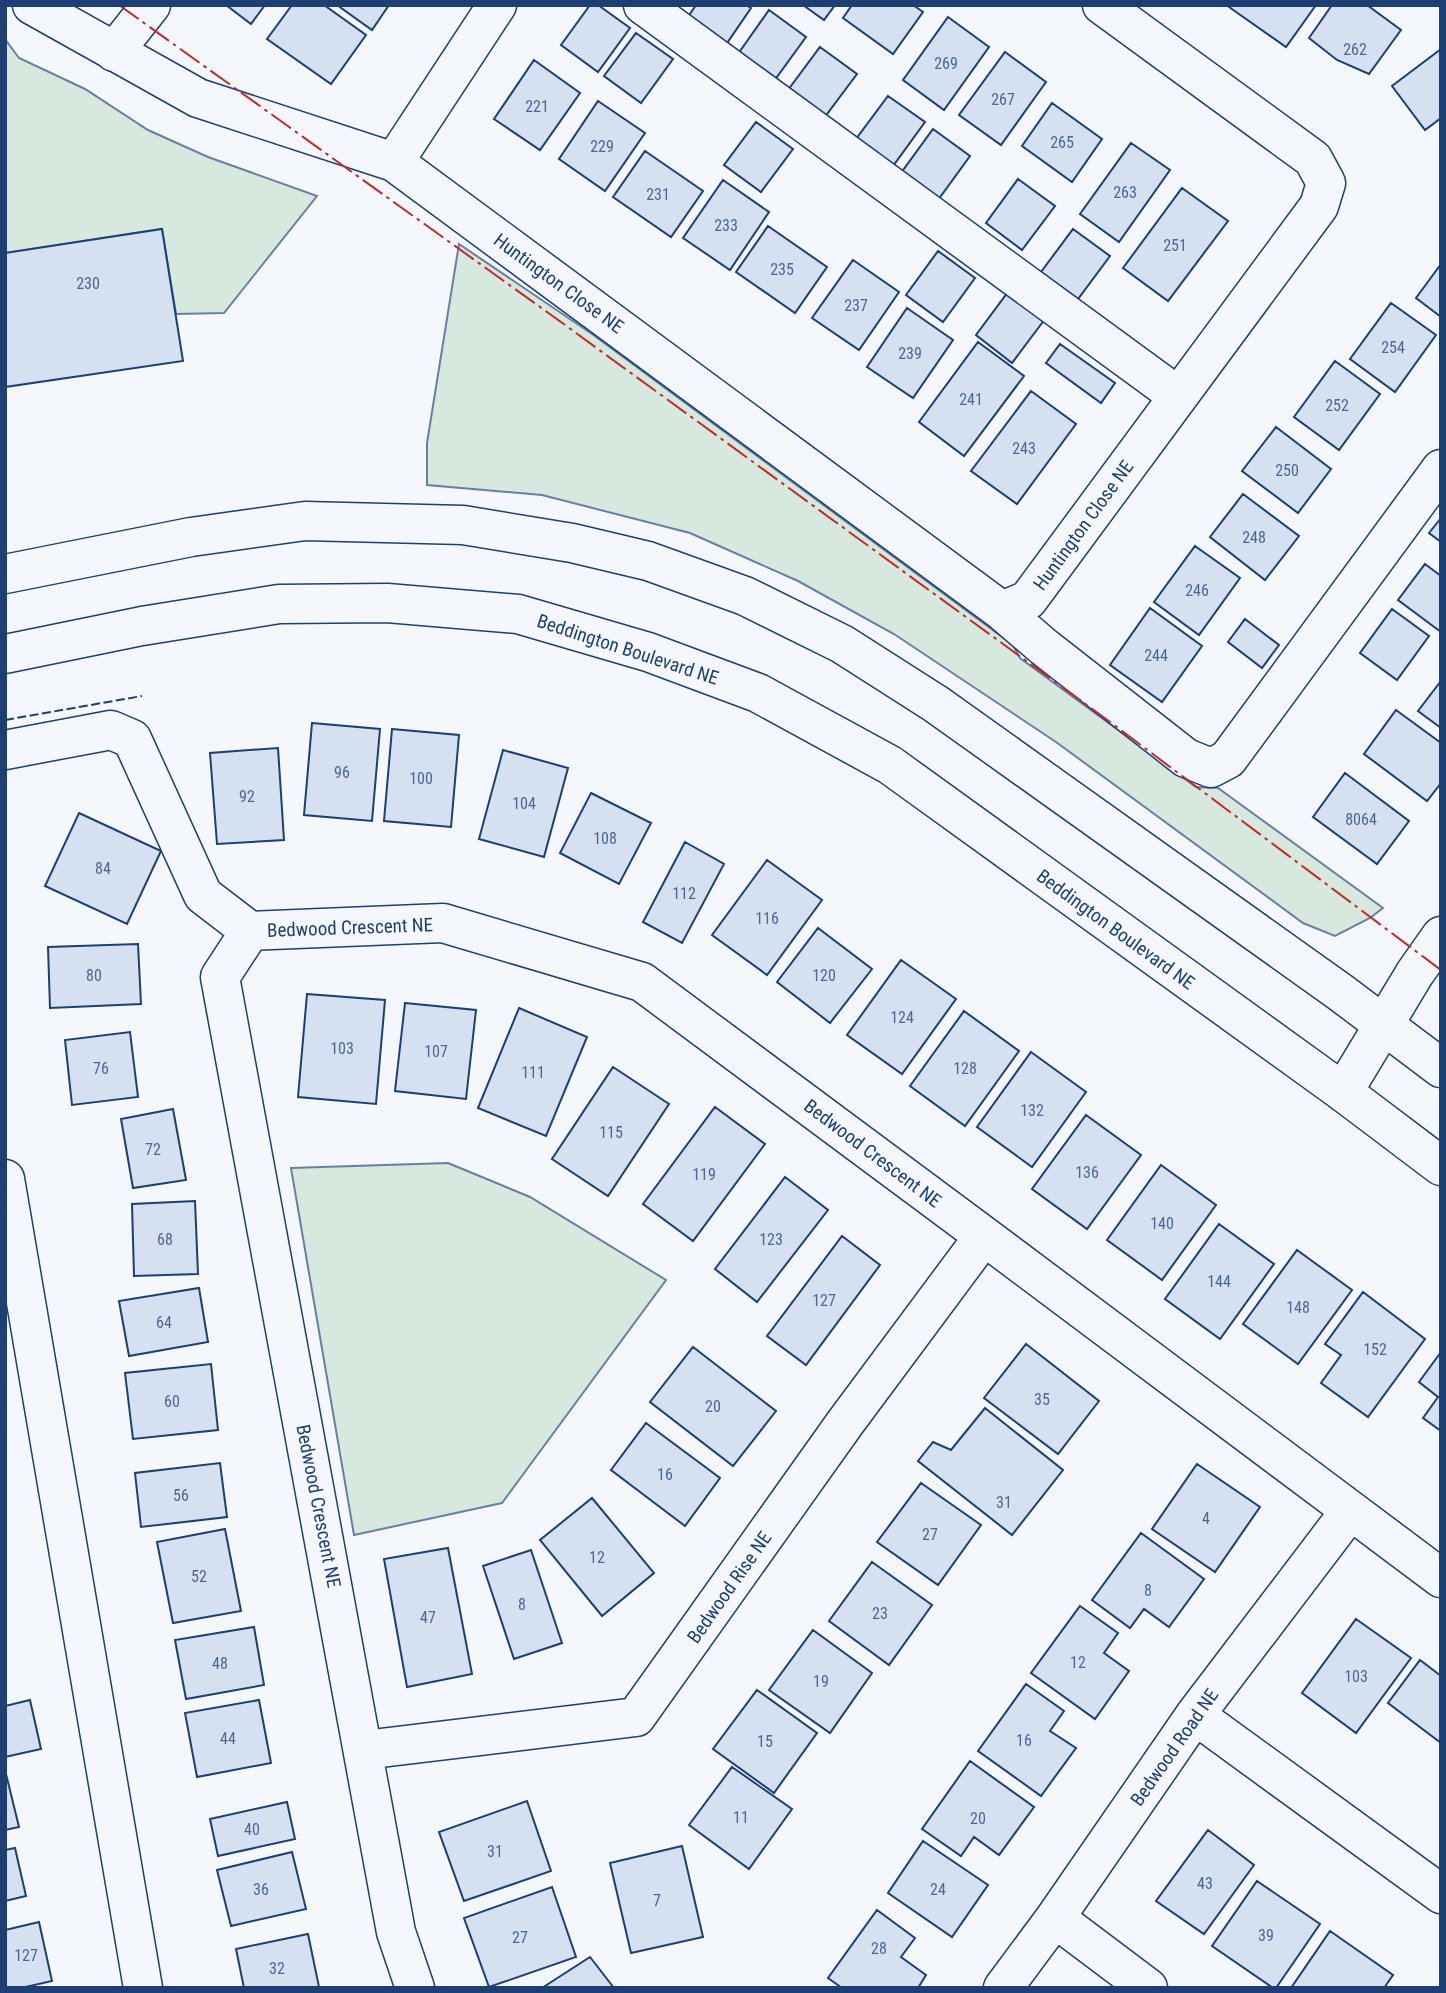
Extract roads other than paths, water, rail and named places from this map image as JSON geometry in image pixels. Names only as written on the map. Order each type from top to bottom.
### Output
[{"type":"street","name":"Huntington Close NE","points":[[32,5],[198,98],[394,162],[1002,611],[1028,600],[1319,206],[1326,183],[1313,159],[1102,5]]},
{"type":"street","points":[[114,52],[151,5]]},
{"type":"street","points":[[394,162],[496,5]]},
{"type":"street","points":[[643,5],[1178,396]]},
{"type":"street","points":[[1002,611],[1186,758],[1211,768],[1227,759],[1441,468]]},
{"type":"street","points":[[5,574],[191,537],[305,520],[463,525],[572,543],[648,561],[745,596],[842,644],[936,704],[1340,992],[1441,1068]]},
{"type":"street","name":"Beddington Boulevard NE","points":[[5,654],[142,626],[279,604],[387,603],[518,614],[648,652],[758,693],[890,765],[1343,1092],[1441,1166]]},
{"type":"street","points":[[5,750],[111,730],[132,739],[203,895],[250,931]]},
{"type":"street","name":"Bedwood Crescent NE","points":[[415,1988],[396,1932],[220,977],[250,931],[443,923],[642,982],[1441,1578]]},
{"type":"street","points":[[1343,1092],[1415,973],[1441,936]]},
{"type":"street","points":[[5,1179],[143,1988]]},
{"type":"street","name":"Bedwood Rise NE","points":[[364,1750],[636,1717],[845,1423],[985,1236]]},
{"type":"street","name":"Bedwood Road NE","points":[[1003,1988],[1055,1918],[1195,1715],[1350,1511]]},
{"type":"street","points":[[1195,1715],[1441,1894]]},
{"type":"street","points":[[1055,1918],[1148,1988]]}]
